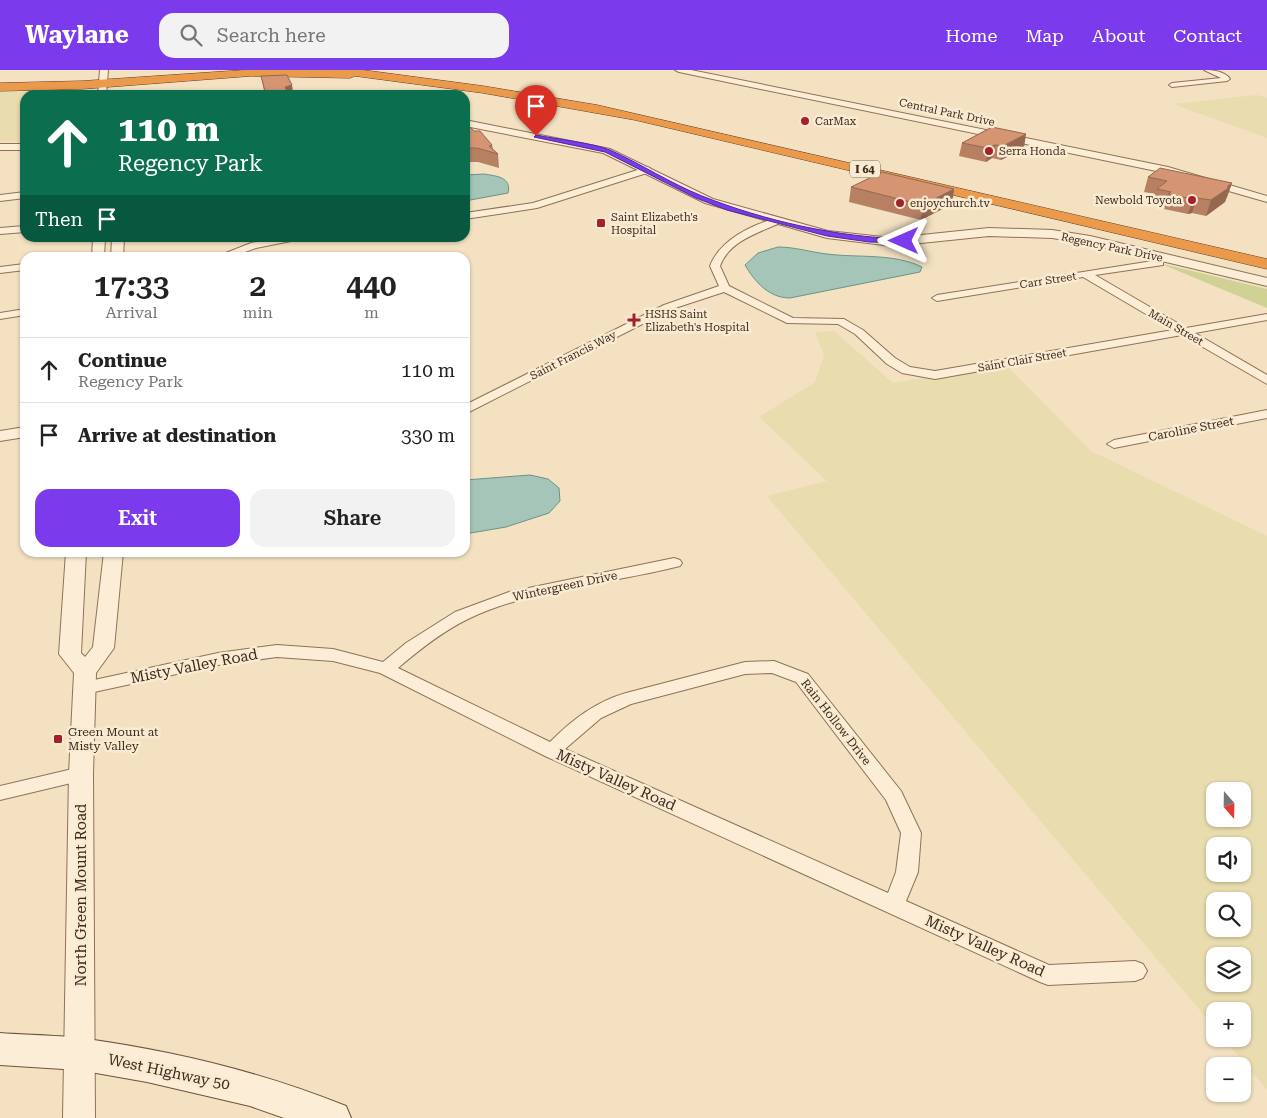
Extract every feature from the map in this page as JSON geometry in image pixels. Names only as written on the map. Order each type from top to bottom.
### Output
[{"type":"highway","name":"I 64","points":[[331,70],[460,86],[557,101],[659,121],[1267,264]]},
{"type":"highway","name":"I 64","points":[[394,70],[517,86],[676,117],[1267,254]]},
{"type":"highway","points":[[415,70],[517,86]]},
{"type":"highway","points":[[0,86],[108,86],[251,72],[310,72],[460,86]]},
{"type":"main road","name":"West Highway 50","points":[[0,1049],[79,1054],[250,1089],[332,1118]]},
{"type":"street","points":[[104,70],[108,86]]},
{"type":"street","name":"Central Park Drive","points":[[679,70],[1168,170],[1267,199]]},
{"type":"street","points":[[1172,85],[1226,79],[1226,77],[1207,70]]},
{"type":"street","name":"Regency Park Drive","points":[[470,124],[600,149],[709,201],[845,238],[892,242],[988,232],[1052,234],[1090,240],[1267,282]]},
{"type":"street","points":[[0,147],[20,147]]},
{"type":"street","points":[[470,215],[520,209],[647,170]]},
{"type":"street","points":[[0,198],[20,196]]},
{"type":"street","points":[[725,288],[715,266],[719,255],[730,245],[777,221]]},
{"type":"street","points":[[0,231],[20,229]]},
{"type":"street","points":[[232,252],[271,242]]},
{"type":"street","name":"Carr Street","points":[[937,298],[1159,263]]},
{"type":"street","points":[[0,270],[20,268]]},
{"type":"street","name":"Main Street","points":[[1085,274],[1267,380]]},
{"type":"street","name":"Saint Clair Street","points":[[725,288],[792,321],[840,321],[859,332],[891,360],[906,370],[935,375],[1267,317]]},
{"type":"street","name":"Saint Francis Way","points":[[470,407],[668,306],[725,288]]},
{"type":"street","points":[[0,316],[20,313]]},
{"type":"street","name":"Caroline Street","points":[[1114,444],[1267,414]]},
{"type":"street","points":[[0,436],[20,433]]},
{"type":"street","points":[[76,557],[70,654],[85,680]]},
{"type":"street","points":[[85,680],[103,648],[113,557]]},
{"type":"street","name":"Wintergreen Drive","points":[[386,669],[412,647],[461,616],[515,596],[674,563]]},
{"type":"street","name":"Misty Valley Road","points":[[85,680],[218,658],[277,651],[333,656],[386,669],[552,752],[1048,975],[1135,971]]},
{"type":"street","name":"Rain Hollow Drive","points":[[552,752],[576,726],[607,705],[626,699],[745,668],[774,667],[802,678],[894,796],[911,833],[907,872],[893,906]]},
{"type":"street","name":"North Green Mount Road","points":[[79,1118],[81,774],[85,680]]},
{"type":"street","points":[[0,793],[81,774]]},
{"type":"shaded area","points":[[0,92],[20,92],[20,142],[0,141]]},
{"type":"shaded area","points":[[1257,95],[1267,98],[1267,138],[1173,104]]},
{"type":"shaded area","points":[[484,174],[502,178],[508,184],[508,193],[470,200],[470,175]]},
{"type":"shaded area","points":[[778,247],[827,254],[888,258],[922,267],[920,272],[790,298],[782,297],[763,288],[745,265],[758,253]]},
{"type":"shaded area","points":[[834,331],[893,383],[1005,364],[1091,451],[1267,536],[1267,1090],[1251,1071],[1251,1057],[1239,1057],[1231,1047],[1251,1047],[1251,1002],[1206,1002],[1206,1017],[767,496],[827,481],[759,417],[815,382],[824,355],[815,332]]},
{"type":"shaded area","points":[[530,475],[548,479],[559,488],[560,501],[549,513],[506,527],[470,533],[470,480]]},
{"type":"green space","points":[[1159,263],[1267,289],[1267,308]]},
{"type":"building","points":[[287,75],[292,85],[285,87],[286,90],[265,90],[261,76]]},
{"type":"building","points":[[470,127],[474,131],[480,131],[492,145],[489,146],[498,154],[470,148]]},
{"type":"building","points":[[992,127],[1026,134],[1003,146],[995,145],[988,148],[962,143]]},
{"type":"building","points":[[1160,168],[1232,183],[1227,187],[1230,187],[1211,200],[1168,194],[1171,192],[1157,189],[1167,181],[1148,177]]},
{"type":"building","points":[[882,172],[954,189],[923,205],[851,187]]},
{"type":"place","name":"CarMax","points":[[805,121]]},
{"type":"place","name":"Serra Honda","points":[[989,151]]},
{"type":"place","name":"Newbold Toyota","points":[[1192,200]]},
{"type":"place","name":"enjoychurch.tv","points":[[900,203]]},
{"type":"place","name":"Saint Elizabeth's Hospital","points":[[601,223]]},
{"type":"place","name":"HSHS Saint Elizabeth's Hospital","points":[[634,320]]},
{"type":"place","name":"Green Mount at Misty Valley","points":[[58,739]]},
{"type":"route","points":[[536,136],[589,146],[616,154],[698,196],[730,208],[811,231],[845,238],[892,242],[904,241]]}]
